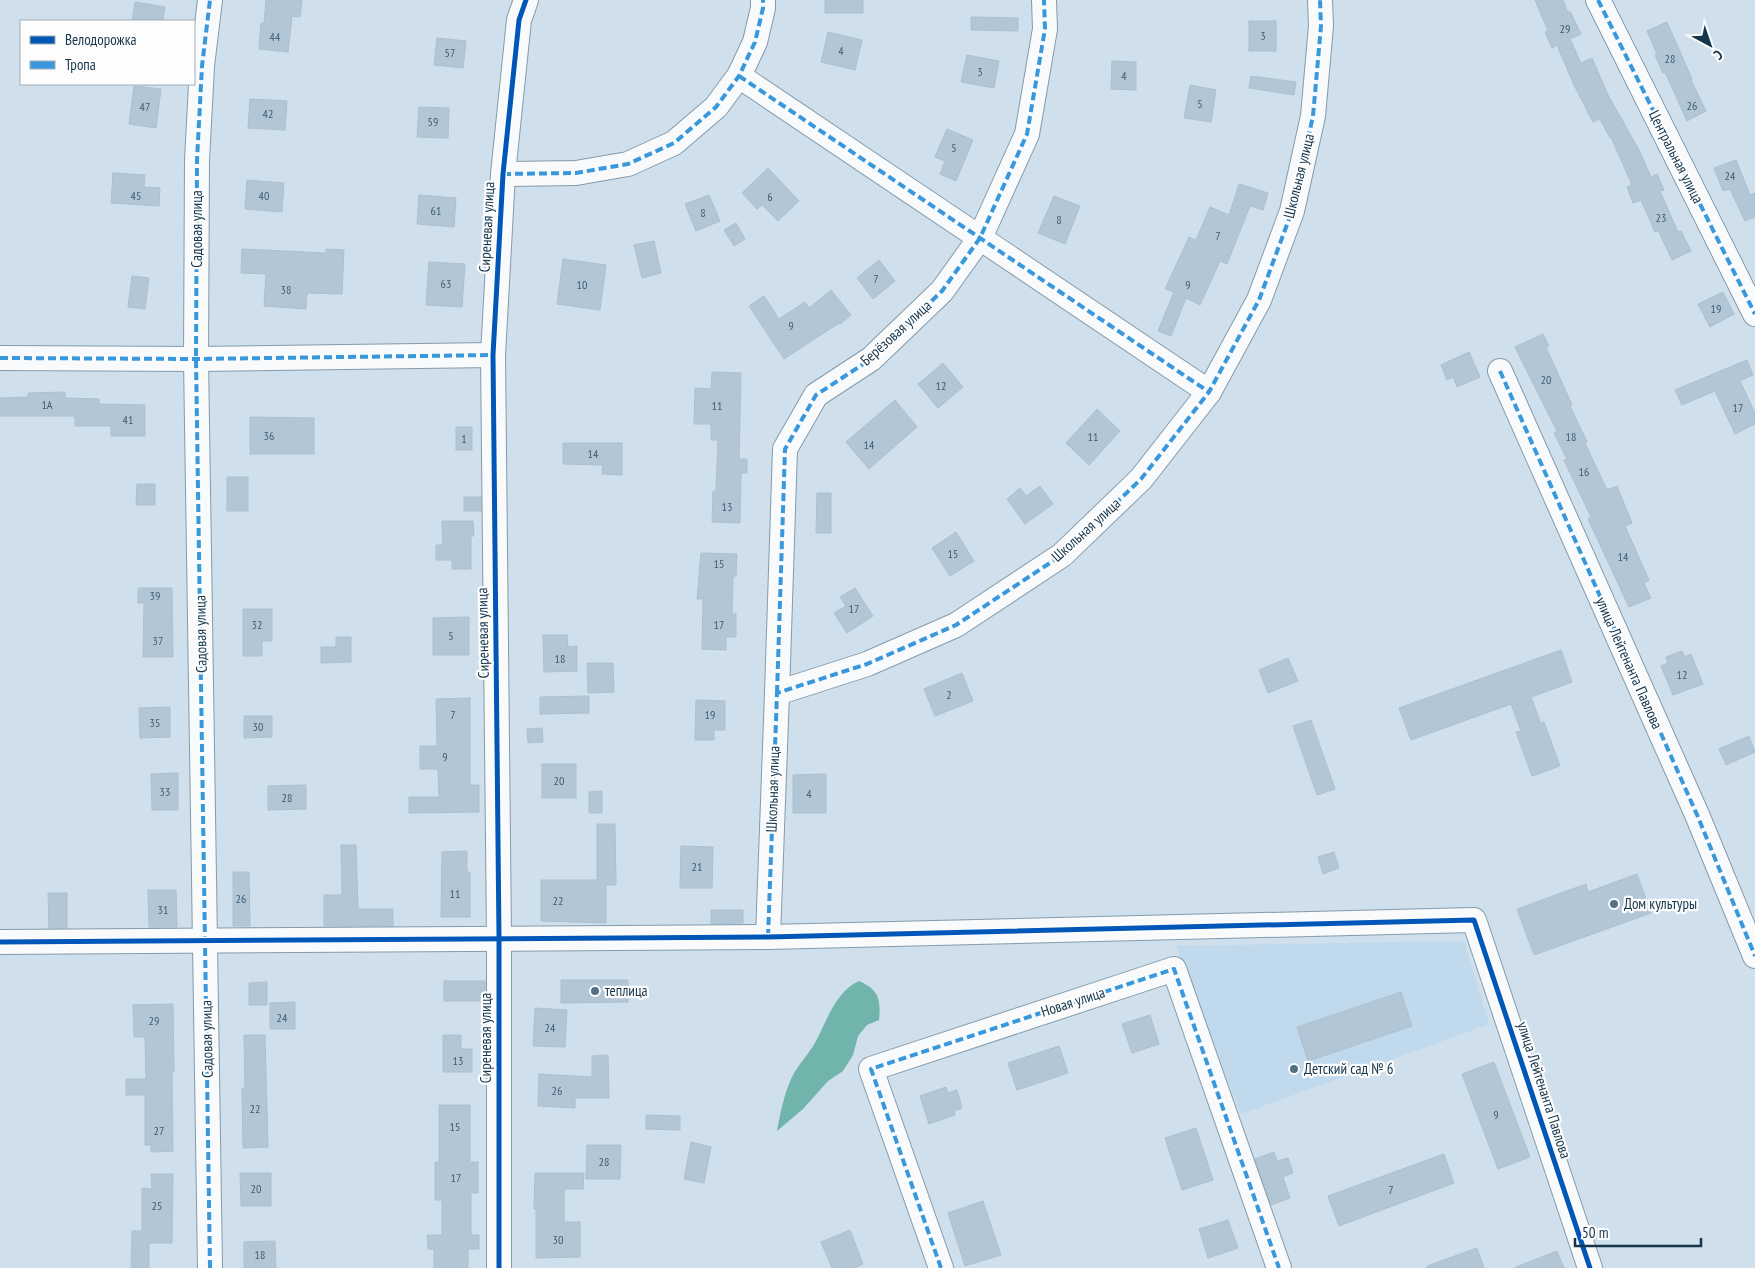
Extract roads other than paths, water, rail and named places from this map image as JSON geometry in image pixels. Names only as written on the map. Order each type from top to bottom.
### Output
[{"type":"street","name":"Садовая улица","points":[[210,0],[202,66],[197,160],[196,359],[210,1268]]},
{"type":"street","name":"Сиреневая улица","points":[[499,1268],[499,938],[493,355],[503,174],[519,20],[526,0]]},
{"type":"street","name":"Сиреневая улица","points":[[503,174],[576,173],[628,164],[674,143],[716,108],[739,76],[754,42],[764,0]]},
{"type":"street","name":"Берёзовая улица","points":[[776,693],[786,449],[816,394],[871,359],[942,291],[980,238],[1027,134],[1045,29],[1044,0]]},
{"type":"street","name":"Школьная улица","points":[[768,937],[776,693],[867,664],[956,626],[1062,555],[1141,480],[1209,392],[1259,300],[1292,212],[1313,116],[1320,26],[1320,0]]},
{"type":"street","name":"Центральная улица","points":[[1598,0],[1755,314]]},
{"type":"street","points":[[739,76],[1209,392]]},
{"type":"street","points":[[0,358],[196,359],[493,355]]},
{"type":"street","name":"улица Лейтенанта Павлова","points":[[1500,371],[1698,817],[1755,956]]},
{"type":"street","name":"улица Лейтенанта Павлова","points":[[768,937],[1474,920],[1590,1268]]},
{"type":"street","points":[[0,942],[768,937]]},
{"type":"street","name":"Новая улица","points":[[941,1268],[872,1069],[1174,969],[1279,1268]]},
{"type":"place","name":"Дом культуры","points":[[1614,904]]},
{"type":"place","name":"теплица","points":[[595,991]]},
{"type":"place","name":"Детский сад № 6","points":[[1294,1069]]}]
